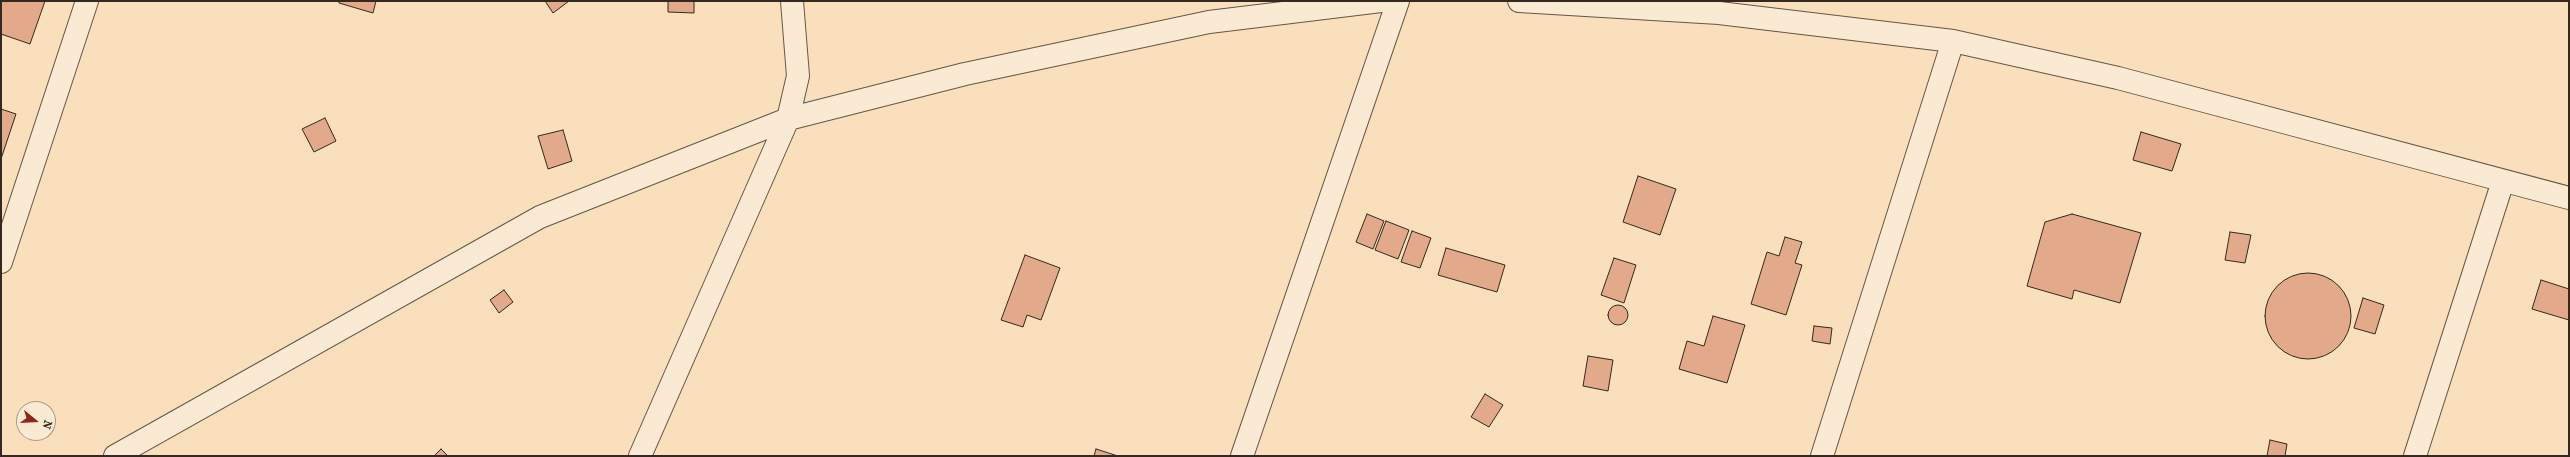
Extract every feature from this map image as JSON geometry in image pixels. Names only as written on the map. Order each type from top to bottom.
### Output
[{"type":"street","points":[[1,262],[87,1]]},
{"type":"street","points":[[640,456],[788,119],[798,76],[792,1]]},
{"type":"street","points":[[115,456],[540,217],[788,119],[966,74],[1209,22],[1382,1]]},
{"type":"street","points":[[1242,456],[1398,1]]},
{"type":"street","points":[[1519,1],[1719,12],[1952,41],[2118,78],[2569,198]]},
{"type":"street","points":[[1822,456],[1952,41]]},
{"type":"street","points":[[2414,456],[2503,181]]},
{"type":"building","points":[[1,1],[45,1],[30,44],[1,34]]},
{"type":"building","points":[[339,1],[376,1],[373,13],[339,3]]},
{"type":"building","points":[[545,1],[569,1],[553,13]]},
{"type":"building","points":[[668,1],[694,1],[694,13],[668,12]]},
{"type":"building","points":[[1,109],[16,114],[1,159]]},
{"type":"building","points":[[325,118],[336,141],[314,152],[302,129]]},
{"type":"building","points":[[563,130],[572,161],[548,169],[538,136]]},
{"type":"building","points":[[2141,132],[2181,144],[2172,171],[2133,160]]},
{"type":"building","points":[[1638,176],[1676,189],[1660,235],[1623,222]]},
{"type":"building","points":[[1367,214],[1384,221],[1373,249],[1356,242]]},
{"type":"building","points":[[2072,214],[2141,233],[2120,303],[2074,290],[2072,299],[2027,286],[2045,222]]},
{"type":"building","points":[[1386,221],[1409,230],[1398,259],[1375,250]]},
{"type":"building","points":[[1412,231],[1431,238],[1420,268],[1401,262]]},
{"type":"building","points":[[2230,232],[2251,235],[2245,263],[2225,260]]},
{"type":"building","points":[[1785,237],[1802,242],[1795,263],[1802,265],[1786,315],[1751,304],[1767,252],[1779,256]]},
{"type":"building","points":[[1446,248],[1505,265],[1497,292],[1438,275]]},
{"type":"building","points":[[1025,255],[1060,268],[1041,320],[1027,315],[1023,327],[1001,320]]},
{"type":"building","points":[[1614,258],[1636,265],[1624,303],[1601,295]]},
{"type":"building","points":[[2308,273],[2324,277],[2338,286],[2347,300],[2351,316],[2347,332],[2338,346],[2324,355],[2308,359],[2292,355],[2278,346],[2269,332],[2265,316],[2269,300],[2278,286],[2292,277]]},
{"type":"building","points":[[2541,280],[2569,289],[2569,320],[2532,309]]},
{"type":"building","points":[[504,290],[513,302],[499,313],[490,300]]},
{"type":"building","points":[[2363,298],[2384,305],[2375,334],[2354,328]]},
{"type":"building","points":[[1618,305],[1625,308],[1628,315],[1625,322],[1618,325],[1611,322],[1608,315],[1611,308]]},
{"type":"building","points":[[1713,316],[1745,325],[1727,383],[1679,369],[1687,341],[1704,346]]},
{"type":"building","points":[[1814,326],[1832,328],[1830,344],[1812,341]]},
{"type":"building","points":[[1588,356],[1613,360],[1608,391],[1583,386]]},
{"type":"building","points":[[1485,394],[1503,405],[1489,427],[1471,417]]},
{"type":"building","points":[[2270,440],[2287,444],[2285,456],[2267,456]]},
{"type":"building","points":[[441,449],[448,456],[434,456]]},
{"type":"building","points":[[1096,449],[1118,456],[1094,456]]}]
